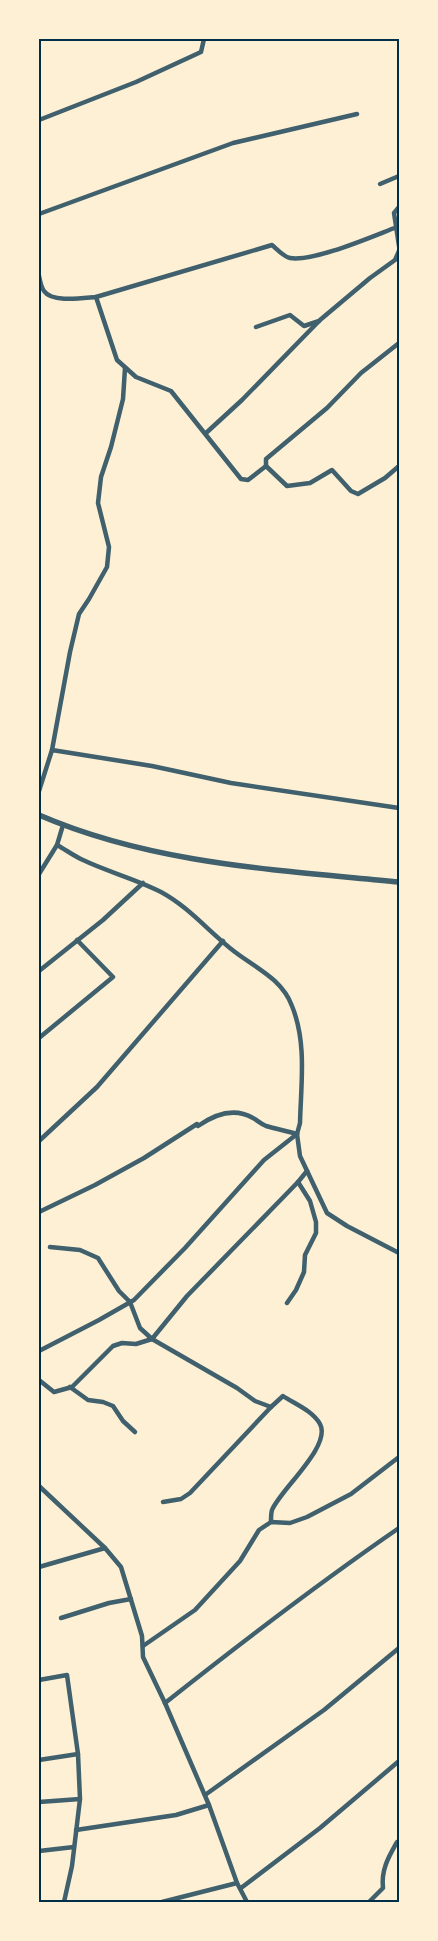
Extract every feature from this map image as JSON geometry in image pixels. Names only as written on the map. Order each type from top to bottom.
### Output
[{"type":"street","points":[[39,120],[136,82],[201,52],[204,39]]},
{"type":"street","points":[[39,214],[233,143],[357,114]]},
{"type":"street","points":[[380,184],[399,176]]},
{"type":"street","points":[[399,207],[394,213],[399,246]]},
{"type":"street","points":[[39,276],[44,291],[51,297],[73,299],[96,297],[272,245],[288,258],[304,259],[345,247],[397,227]]},
{"type":"street","points":[[206,433],[242,400],[320,320],[370,278],[395,260],[399,251]]},
{"type":"street","points":[[96,297],[116,360],[136,377],[171,391],[241,479],[248,480],[266,466]]},
{"type":"street","points":[[256,327],[290,315],[304,326],[320,320]]},
{"type":"street","points":[[399,343],[361,373],[327,408],[266,458],[266,466],[287,486],[310,483],[332,470],[351,492],[358,494],[385,478],[399,466]]},
{"type":"street","points":[[39,791],[52,750],[79,614],[108,567],[109,547],[98,503],[101,477],[111,447],[122,399],[125,368]]},
{"type":"street","points":[[52,750],[152,766],[231,783],[399,808]]},
{"type":"street","points":[[39,815],[88,835],[168,855],[232,864],[399,882]]},
{"type":"street","points":[[39,874],[57,845],[63,825]]},
{"type":"street","points":[[57,845],[84,860],[143,884],[178,904],[279,984],[293,1007],[301,1039],[300,1123],[297,1134],[300,1156],[329,1214],[399,1253]]},
{"type":"street","points":[[39,862],[45,864]]},
{"type":"street","points":[[39,971],[143,884]]},
{"type":"street","points":[[39,1038],[112,976],[77,940]]},
{"type":"street","points":[[39,1141],[98,1086],[223,941]]},
{"type":"street","points":[[39,1212],[95,1185],[144,1158],[197,1124],[198,1126],[222,1114],[236,1111],[252,1117],[264,1125],[297,1134]]},
{"type":"street","points":[[39,1350],[130,1302],[185,1248],[264,1160],[297,1134]]},
{"type":"street","points":[[39,1380],[54,1392],[70,1387],[113,1346],[122,1343],[136,1344],[152,1339],[187,1296],[307,1171]]},
{"type":"street","points":[[287,1302],[296,1290],[304,1272],[305,1255],[316,1234],[316,1222],[310,1201],[298,1182]]},
{"type":"street","points":[[50,1247],[80,1250],[98,1258],[119,1291],[130,1302],[140,1328],[152,1339],[237,1388],[255,1401],[272,1407]]},
{"type":"street","points":[[70,1387],[88,1400],[103,1402],[112,1406],[135,1432]]},
{"type":"street","points":[[163,1502],[181,1498],[190,1493],[283,1396],[314,1416],[321,1426],[322,1434],[313,1455],[272,1510],[271,1522]]},
{"type":"street","points":[[143,1646],[195,1610],[240,1561],[259,1530],[271,1522],[290,1523],[307,1517],[351,1494],[399,1457]]},
{"type":"street","points":[[39,1486],[104,1548],[121,1567],[142,1636],[143,1657],[205,1795],[237,1883],[248,1902]]},
{"type":"street","points":[[165,1703],[311,1589],[399,1528]]},
{"type":"street","points":[[39,1567],[104,1548]]},
{"type":"street","points":[[61,1618],[131,1598]]},
{"type":"street","points":[[205,1795],[324,1710],[399,1648]]},
{"type":"street","points":[[39,1680],[67,1674],[78,1754],[80,1799],[72,1866],[64,1902]]},
{"type":"street","points":[[39,1760],[78,1754]]},
{"type":"street","points":[[241,1888],[320,1828],[399,1761]]},
{"type":"street","points":[[39,1802],[80,1799]]},
{"type":"street","points":[[76,1830],[176,1815],[209,1805]]},
{"type":"street","points":[[370,1902],[383,1888],[382,1879],[385,1864],[396,1842]]},
{"type":"street","points":[[39,1852],[74,1847]]},
{"type":"street","points":[[162,1902],[237,1883]]}]
